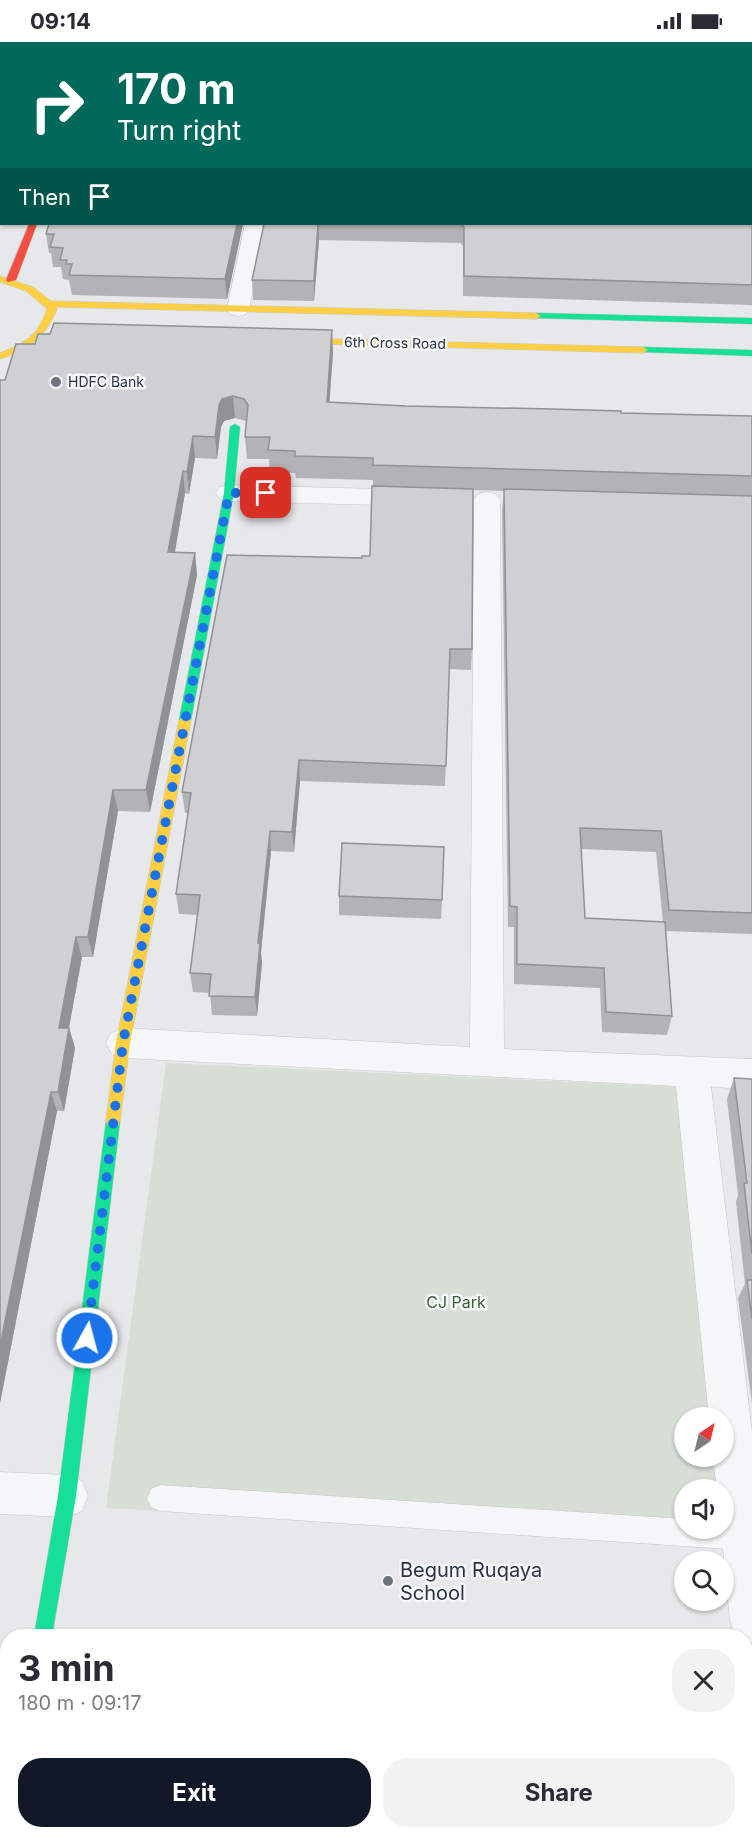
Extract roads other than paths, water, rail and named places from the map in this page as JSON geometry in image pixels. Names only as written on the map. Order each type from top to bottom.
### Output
[{"type":"street","points":[[0,356],[31,343],[46,328],[52,309],[32,288],[6,279],[33,225]]},
{"type":"street","points":[[238,309],[256,225]]},
{"type":"street","name":"6th Cross Road","points":[[49,304],[238,309],[642,333],[752,354]]},
{"type":"street","name":"6th Cross Road","points":[[273,341],[642,333],[752,321]]},
{"type":"street","points":[[39,335],[59,336]]},
{"type":"street","points":[[44,1629],[67,1496],[123,1043],[229,493],[235,427]]},
{"type":"street","points":[[229,493],[475,500],[487,1063]]},
{"type":"street","points":[[123,1043],[487,1063],[752,1074]]},
{"type":"street","points":[[692,1072],[752,1621]]},
{"type":"street","points":[[0,1493],[67,1496]]},
{"type":"lane","points":[[160,1498],[742,1536]]},
{"type":"place","name":"HDFC Bank","points":[[56,382]]},
{"type":"place","name":"Begum Ruqaya School","points":[[388,1581]]},
{"type":"park label","name":"CJ Park","points":[[456,1302]]}]
